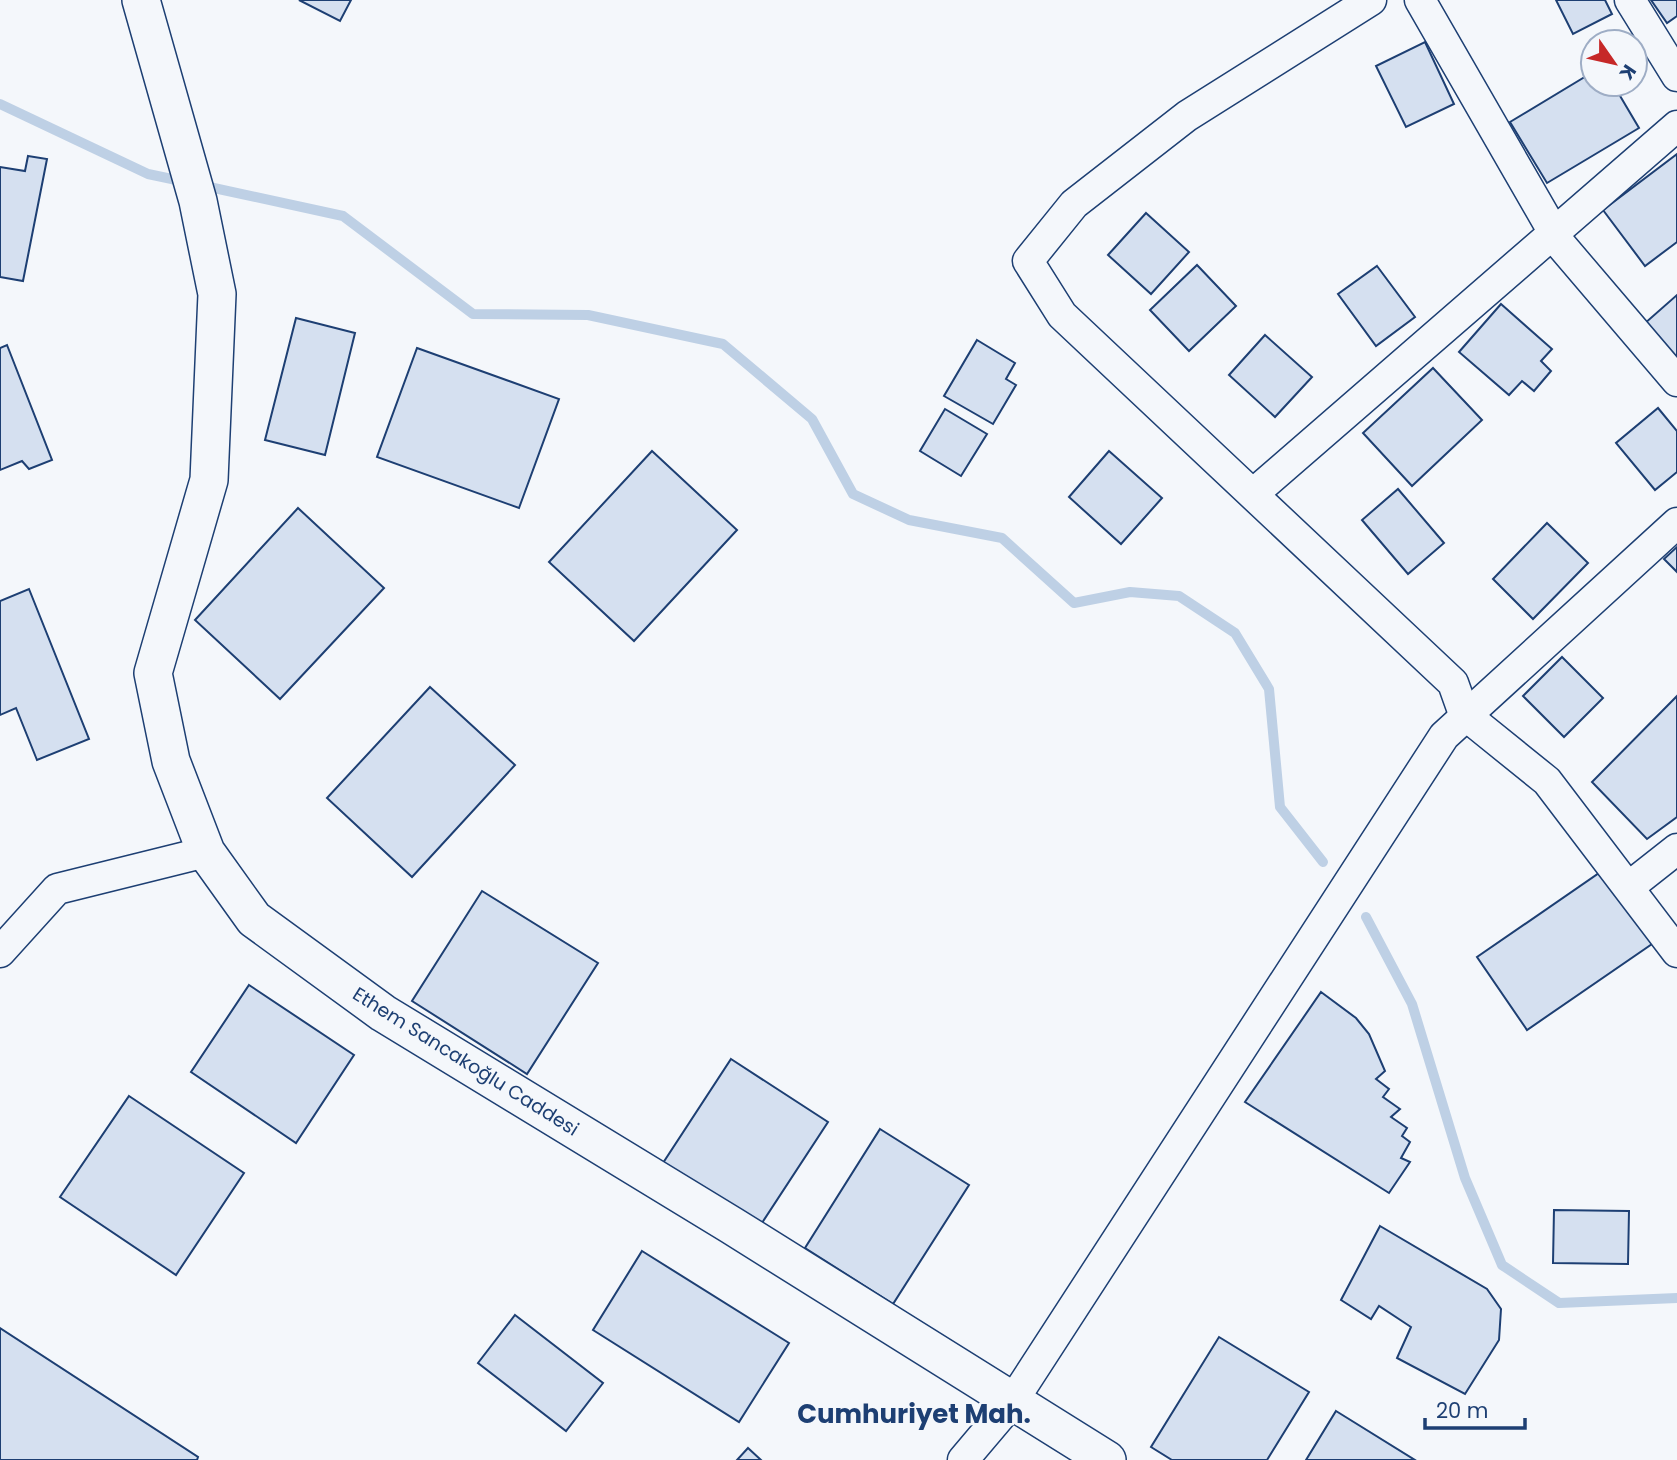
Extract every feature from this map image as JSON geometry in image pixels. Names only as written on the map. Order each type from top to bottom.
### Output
[{"type":"street","name":"Ethem Sancakoğlu Caddesi","points":[[141,0],[198,201],[217,294],[209,481],[153,673],[171,761],[206,852],[254,919],[383,1013],[731,1225],[1107,1460]]},
{"type":"street","points":[[1371,0],[1187,116],[1074,204],[1028,261],[1062,315],[1453,683],[1464,714],[1547,781],[1630,886],[1677,952]]},
{"type":"street","points":[[1420,0],[1553,232],[1677,381]]},
{"type":"street","points":[[1630,0],[1677,76]]},
{"type":"street","points":[[1253,494],[1677,126]]},
{"type":"street","points":[[963,1460],[1012,1402],[1444,736],[1464,714],[1677,523]]},
{"type":"street","points":[[1630,886],[1677,849]]},
{"type":"street","points":[[0,952],[57,889],[206,852]]},
{"type":"building","points":[[299,0],[351,0],[340,21]]},
{"type":"building","points":[[1556,0],[1605,0],[1612,14],[1585,28],[1579,28],[1573,34]]},
{"type":"building","points":[[1651,0],[1677,0],[1677,16],[1667,23]]},
{"type":"building","points":[[1425,42],[1454,104],[1406,127],[1376,66]]},
{"type":"building","points":[[1579,80],[1579,98],[1621,98],[1639,128],[1547,183],[1510,122]]},
{"type":"building","points":[[1677,154],[1677,242],[1645,266],[1603,210]]},
{"type":"building","points":[[28,156],[47,159],[23,281],[0,277],[0,167],[25,171]]},
{"type":"building","points":[[1146,213],[1189,252],[1151,294],[1108,255]]},
{"type":"building","points":[[1197,265],[1236,306],[1189,351],[1150,310]]},
{"type":"building","points":[[1377,266],[1415,317],[1376,346],[1338,294]]},
{"type":"building","points":[[1677,295],[1677,362],[1644,324]]},
{"type":"building","points":[[1501,304],[1552,349],[1541,361],[1551,371],[1534,391],[1522,381],[1509,395],[1459,352]]},
{"type":"building","points":[[296,318],[355,333],[325,455],[265,440]]},
{"type":"building","points":[[1265,335],[1312,377],[1275,417],[1229,375]]},
{"type":"building","points":[[977,340],[1015,363],[1006,379],[1016,385],[993,424],[944,396]]},
{"type":"building","points":[[7,345],[52,460],[29,469],[22,461],[0,470],[0,348]]},
{"type":"building","points":[[417,348],[559,399],[519,508],[377,457]]},
{"type":"building","points":[[1433,368],[1482,420],[1412,486],[1363,433]]},
{"type":"building","points":[[1658,408],[1677,431],[1677,472],[1655,490],[1616,443]]},
{"type":"building","points":[[945,409],[987,434],[961,476],[920,451]]},
{"type":"building","points":[[652,451],[737,530],[634,641],[549,562]]},
{"type":"building","points":[[1109,451],[1162,498],[1121,544],[1069,497]]},
{"type":"building","points":[[1398,489],[1444,543],[1408,574],[1362,520]]},
{"type":"building","points":[[298,508],[384,588],[280,699],[195,620]]},
{"type":"building","points":[[1547,523],[1588,563],[1533,619],[1493,579]]},
{"type":"building","points":[[1677,547],[1677,572],[1664,559]]},
{"type":"building","points":[[29,589],[89,739],[37,760],[16,708],[0,715],[0,601]]},
{"type":"building","points":[[1562,657],[1603,698],[1564,737],[1523,696]]},
{"type":"building","points":[[430,687],[515,765],[412,877],[327,798]]},
{"type":"building","points":[[1677,696],[1677,817],[1647,839],[1592,782]]},
{"type":"building","points":[[1602,871],[1652,944],[1527,1030],[1477,957]]},
{"type":"building","points":[[482,891],[598,963],[527,1074],[412,1001]]},
{"type":"building","points":[[249,985],[354,1055],[296,1143],[191,1072]]},
{"type":"building","points":[[1321,992],[1356,1018],[1369,1034],[1385,1071],[1376,1079],[1389,1089],[1383,1097],[1400,1109],[1391,1117],[1407,1128],[1402,1136],[1410,1142],[1401,1158],[1410,1162],[1389,1193],[1245,1102]]},
{"type":"building","points":[[731,1059],[828,1122],[760,1226],[663,1163]]},
{"type":"building","points":[[129,1096],[244,1173],[176,1275],[60,1197]]},
{"type":"building","points":[[880,1129],[969,1185],[893,1304],[805,1248]]},
{"type":"building","points":[[1554,1210],[1629,1211],[1628,1264],[1553,1263]]},
{"type":"building","points":[[1380,1226],[1487,1289],[1501,1309],[1499,1340],[1465,1394],[1397,1358],[1411,1327],[1379,1306],[1371,1319],[1341,1300]]},
{"type":"building","points":[[642,1251],[789,1343],[739,1422],[593,1330]]},
{"type":"building","points":[[515,1315],[603,1383],[566,1431],[478,1363]]},
{"type":"building","points":[[0,1328],[198,1457],[197,1460],[0,1460]]},
{"type":"building","points":[[1219,1337],[1309,1392],[1267,1460],[1172,1460],[1151,1447]]},
{"type":"building","points":[[1336,1411],[1415,1460],[1306,1460]]},
{"type":"building","points":[[748,1448],[761,1460],[737,1460]]},
{"type":"waterway","points":[[0,104],[148,174],[186,182]]},
{"type":"waterway","points":[[200,185],[343,216],[473,314],[588,315],[723,344],[812,419],[853,494],[909,520],[1002,538],[1074,603],[1130,592],[1179,596],[1235,633],[1269,689],[1280,807],[1323,862]]},
{"type":"waterway","points":[[1366,917],[1412,1004],[1465,1178],[1502,1265],[1559,1303],[1677,1298]]},
{"type":"district","name":"Cumhuriyet Mah.","points":[[914,1414]]}]
